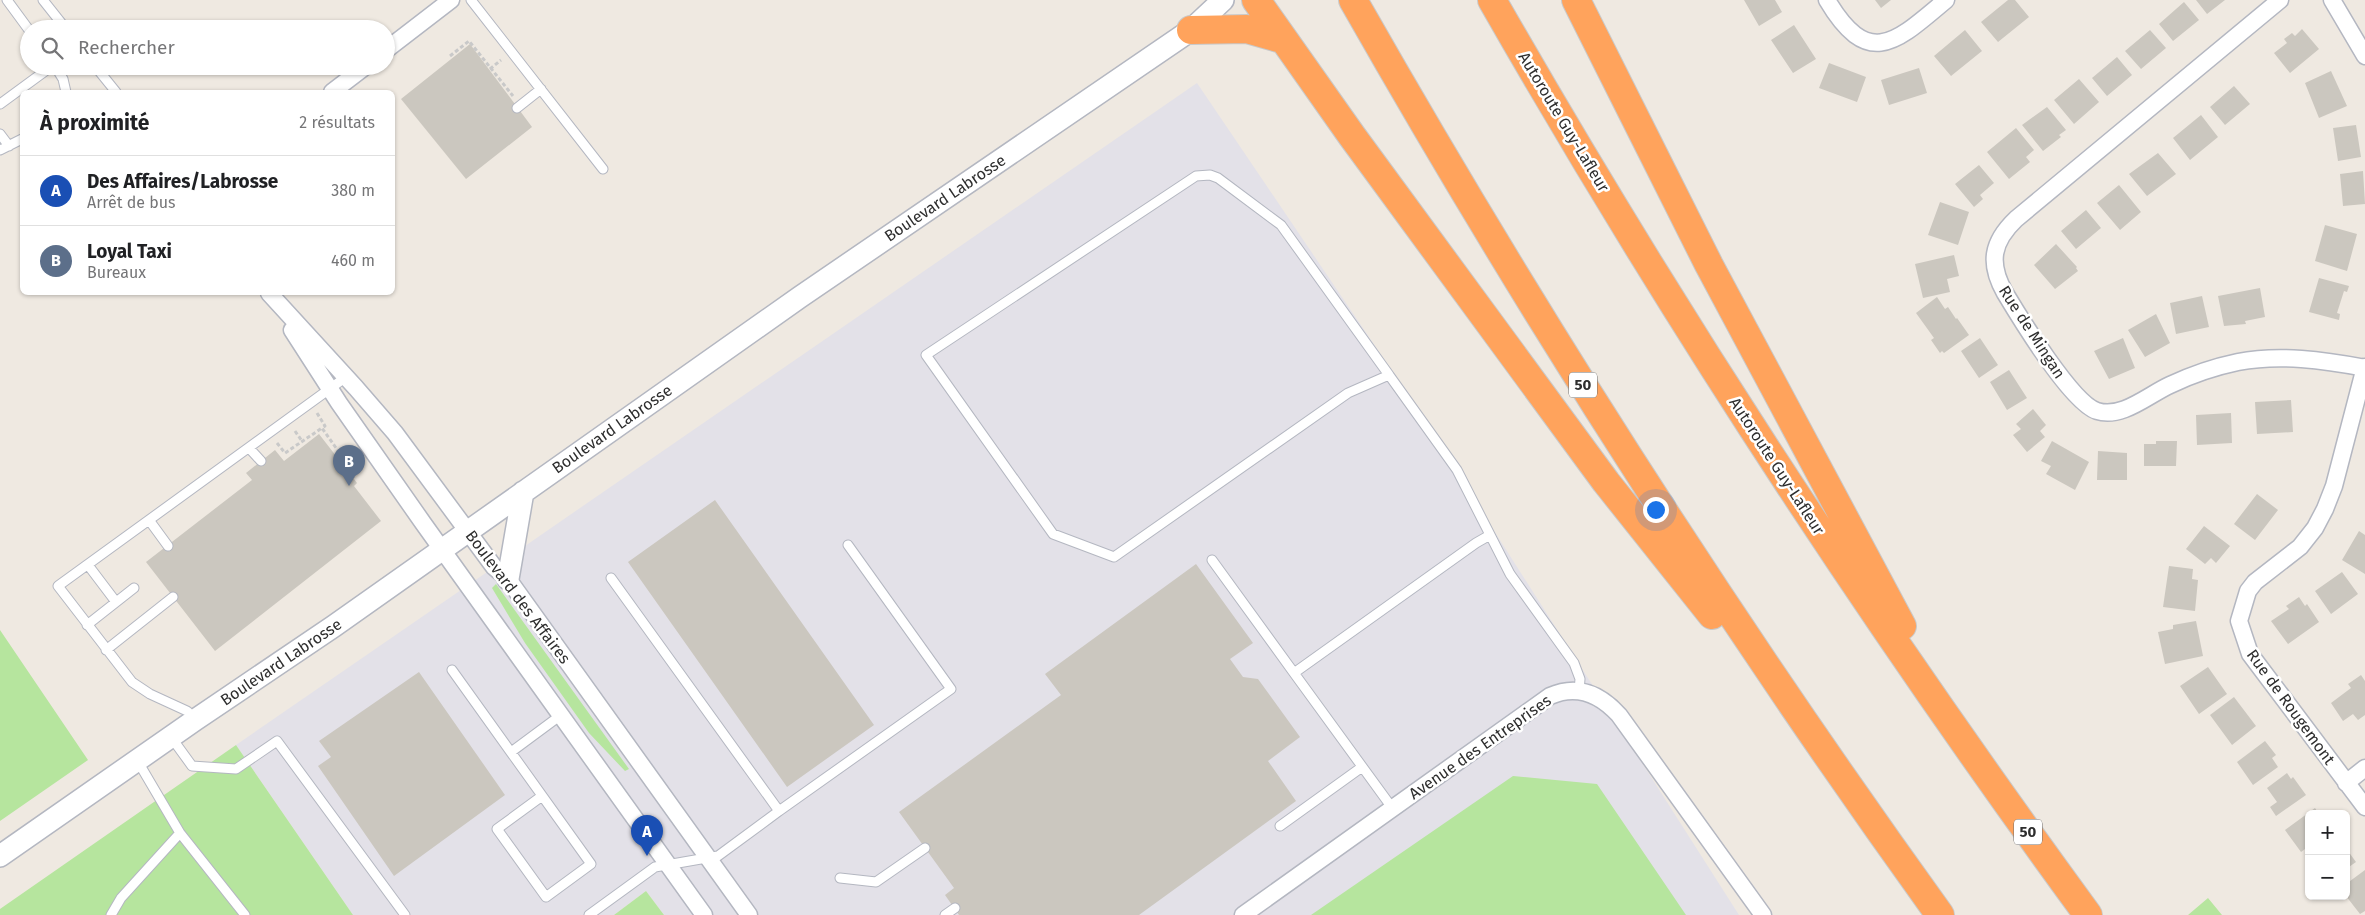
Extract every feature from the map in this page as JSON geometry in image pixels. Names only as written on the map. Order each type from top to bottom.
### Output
[{"type":"highway","points":[[1256,0],[1282,39],[1606,482],[1829,759]]},
{"type":"highway","name":"50","points":[[1353,0],[1461,185],[1580,381],[1685,545],[1829,759],[1940,915]]},
{"type":"highway","name":"Autoroute Guy-Lafleur","points":[[1492,0],[1602,188],[1723,383],[1844,567],[1969,748],[2088,915]]},
{"type":"highway","points":[[1576,0],[1765,373],[1969,748]]},
{"type":"highway","points":[[1191,30],[1246,29],[1282,39]]},
{"type":"street","points":[[395,43],[451,0]]},
{"type":"street","name":"Boulevard Labrosse","points":[[0,856],[443,550],[894,232],[1191,30],[1223,0]]},
{"type":"street","points":[[1827,0],[1846,29],[1857,37],[1879,42],[1892,40],[1905,34],[1946,0]]},
{"type":"street","name":"Rue de Mingan","points":[[2280,0],[2016,219],[2007,228],[1998,242],[1994,257],[1995,266],[2006,293],[2067,385],[2079,400],[2097,411],[2118,411],[2185,378],[2239,362],[2272,359],[2321,360],[2365,368]]},
{"type":"street","points":[[2332,0],[2365,56]]},
{"type":"street","points":[[335,90],[354,75]]},
{"type":"street","name":"Boulevard des Affaires","points":[[269,295],[330,389],[704,915]]},
{"type":"street","name":"Boulevard des Affaires","points":[[270,295],[395,433],[494,567],[508,579],[749,915]]},
{"type":"street","name":"Rue de Rougemont","points":[[2365,368],[2334,486],[2325,509],[2315,528],[2300,547],[2255,582],[2248,591],[2239,622],[2250,654],[2365,807]]},
{"type":"street","points":[[508,579],[523,492]]},
{"type":"street","name":"Avenue des Entreprises","points":[[1243,915],[1550,696],[1563,692],[1579,691],[1602,699],[1619,715],[1763,915]]},
{"type":"street","points":[[2346,782],[2365,768]]},
{"type":"lane","points":[[7,0],[22,20]]},
{"type":"lane","points":[[43,0],[59,20]]},
{"type":"lane","points":[[471,0],[603,169]]},
{"type":"lane","points":[[0,104],[41,75]]},
{"type":"lane","points":[[60,75],[66,90]]},
{"type":"lane","points":[[102,75],[114,90]]},
{"type":"lane","points":[[517,108],[541,89]]},
{"type":"lane","points":[[0,134],[9,146]]},
{"type":"lane","points":[[0,150],[20,141]]},
{"type":"lane","points":[[1389,375],[1348,393],[1114,557],[1053,534],[926,356],[1196,176],[1210,175],[1218,178],[1281,225],[1389,375],[1457,470],[1520,589],[1574,663],[1580,679],[1579,691]]},
{"type":"lane","points":[[195,720],[187,711],[139,687],[126,675],[58,586],[346,377]]},
{"type":"lane","points":[[250,448],[261,461]]},
{"type":"lane","points":[[149,520],[168,546]]},
{"type":"lane","points":[[1294,673],[1476,543],[1490,535]]},
{"type":"lane","points":[[589,915],[655,867],[718,856],[951,689],[848,545]]},
{"type":"lane","points":[[1212,560],[1392,809]]},
{"type":"lane","points":[[88,564],[116,602]]},
{"type":"lane","points":[[611,578],[779,811]]},
{"type":"lane","points":[[87,625],[134,588]]},
{"type":"lane","points":[[106,650],[173,597]]},
{"type":"lane","points":[[452,670],[591,864],[546,897],[497,829],[542,796]]},
{"type":"lane","points":[[511,752],[561,716]]},
{"type":"lane","points":[[170,737],[192,766],[236,769],[277,741],[405,915]]},
{"type":"lane","points":[[138,760],[180,833],[244,915]]},
{"type":"lane","points":[[1280,826],[1362,767]]},
{"type":"lane","points":[[111,915],[121,898],[180,833]]},
{"type":"lane","points":[[840,878],[876,882],[925,848]]},
{"type":"lane","points":[[945,915],[955,908]]},
{"type":"path","points":[[450,56],[469,41],[506,87]]},
{"type":"path","points":[[276,441],[285,453],[325,426],[316,411]]},
{"type":"path","points":[[322,428],[355,475],[353,477]]},
{"type":"shaded area","points":[[1197,83],[1394,374],[1739,915],[664,915],[646,891],[614,915],[353,915],[236,745]]},
{"type":"green space","points":[[496,584],[629,769],[625,771],[589,733],[525,643],[492,588]]},
{"type":"green space","points":[[0,630],[88,760],[0,821]]},
{"type":"green space","points":[[236,745],[353,915],[0,915],[0,909]]},
{"type":"green space","points":[[1513,776],[1597,784],[1686,915],[1311,915]]},
{"type":"green space","points":[[646,891],[664,915],[614,915]]},
{"type":"green space","points":[[2208,898],[2222,915],[2188,915]]},
{"type":"building","points":[[1744,0],[1775,0],[1782,12],[1759,26]]},
{"type":"building","points":[[1875,0],[1891,0],[1881,8]]},
{"type":"building","points":[[2008,0],[2015,0],[2029,17],[1998,42],[1981,22]]},
{"type":"building","points":[[2196,0],[2225,0],[2207,14]]},
{"type":"building","points":[[2184,2],[2199,20],[2173,41],[2159,24]]},
{"type":"building","points":[[1794,25],[1816,59],[1793,73],[1771,40]]},
{"type":"building","points":[[2302,29],[2319,49],[2290,73],[2274,53],[2287,43],[2284,39],[2292,33],[2295,36]]},
{"type":"building","points":[[1965,30],[1982,51],[1951,76],[1934,56]]},
{"type":"building","points":[[2150,30],[2166,48],[2141,69],[2125,51]]},
{"type":"building","points":[[470,44],[532,127],[466,179],[401,99]]},
{"type":"building","points":[[2117,57],[2132,75],[2107,96],[2092,78]]},
{"type":"building","points":[[1829,63],[1866,77],[1857,102],[1819,88]]},
{"type":"building","points":[[1919,68],[1927,93],[1889,105],[1881,80]]},
{"type":"building","points":[[2331,71],[2347,106],[2319,118],[2305,83]]},
{"type":"building","points":[[2079,79],[2099,102],[2074,124],[2054,100]]},
{"type":"building","points":[[2234,86],[2250,104],[2225,125],[2210,107]]},
{"type":"building","points":[[2047,107],[2066,130],[2059,135],[2061,137],[2043,151],[2022,125]]},
{"type":"building","points":[[2201,115],[2218,137],[2190,160],[2173,138]]},
{"type":"building","points":[[2356,125],[2361,157],[2338,161],[2333,128]]},
{"type":"building","points":[[2016,128],[2034,150],[2026,157],[2030,162],[2009,179],[1987,152]]},
{"type":"building","points":[[2158,153],[2176,174],[2147,196],[2129,174]]},
{"type":"building","points":[[1979,165],[1994,183],[1980,195],[1983,199],[1974,207],[1955,184]]},
{"type":"building","points":[[2363,171],[2365,204],[2343,206],[2340,174]]},
{"type":"building","points":[[2119,185],[2141,212],[2120,230],[2097,203]]},
{"type":"building","points":[[1940,202],[1969,212],[1958,245],[1928,235]]},
{"type":"building","points":[[2086,210],[2101,228],[2076,249],[2061,231]]},
{"type":"building","points":[[2325,225],[2357,234],[2347,271],[2315,261]]},
{"type":"building","points":[[2056,244],[2077,267],[2078,271],[2055,289],[2034,265]]},
{"type":"building","points":[[1954,255],[1959,276],[1947,279],[1950,292],[1923,298],[1915,264]]},
{"type":"building","points":[[2319,278],[2349,286],[2347,292],[2344,291],[2337,313],[2340,314],[2339,320],[2309,312]]},
{"type":"building","points":[[2260,288],[2265,317],[2245,321],[2246,324],[2224,326],[2218,296]]},
{"type":"building","points":[[2202,296],[2209,327],[2176,334],[2170,303]]},
{"type":"building","points":[[1937,297],[1945,309],[1948,307],[1969,335],[1944,353],[1942,351],[1940,353],[1931,340],[1934,338],[1916,313]]},
{"type":"building","points":[[2156,314],[2170,343],[2145,357],[2128,330]]},
{"type":"building","points":[[1980,338],[1998,365],[1979,378],[1961,351]]},
{"type":"building","points":[[2123,338],[2135,368],[2109,379],[2094,351]]},
{"type":"building","points":[[2009,370],[2027,398],[2007,410],[1990,382]]},
{"type":"building","points":[[2291,400],[2293,432],[2257,434],[2255,402]]},
{"type":"building","points":[[2033,409],[2046,425],[2040,431],[2045,437],[2027,452],[2013,435],[2021,429],[2016,424]]},
{"type":"building","points":[[2231,413],[2232,443],[2197,445],[2196,415]]},
{"type":"building","points":[[319,434],[357,483],[354,486],[381,521],[215,651],[146,562],[252,480],[246,473],[275,450],[284,461]]},
{"type":"building","points":[[2052,441],[2089,462],[2075,490],[2046,474],[2051,466],[2041,461]]},
{"type":"building","points":[[2156,441],[2177,441],[2176,466],[2144,466],[2144,444],[2156,444]]},
{"type":"building","points":[[2098,451],[2127,453],[2127,480],[2097,480]]},
{"type":"building","points":[[2257,494],[2278,510],[2255,540],[2234,524]]},
{"type":"building","points":[[715,500],[874,725],[787,787],[628,562]]},
{"type":"building","points":[[2204,526],[2230,546],[2216,563],[2211,558],[2205,564],[2186,549]]},
{"type":"building","points":[[2359,531],[2365,535],[2365,574],[2342,560]]},
{"type":"building","points":[[1196,564],[1253,643],[1230,659],[1243,677],[1258,679],[1300,737],[1268,761],[1296,801],[1139,915],[959,915],[945,895],[954,888],[899,812],[1061,695],[1045,674]]},
{"type":"building","points":[[2169,566],[2193,569],[2192,579],[2198,580],[2195,611],[2163,607]]},
{"type":"building","points":[[2342,572],[2358,594],[2331,614],[2315,591]]},
{"type":"building","points":[[2299,597],[2305,606],[2307,604],[2319,622],[2288,644],[2271,621],[2289,609],[2286,606]]},
{"type":"building","points":[[2196,621],[2203,656],[2165,664],[2158,632],[2173,629],[2173,625]]},
{"type":"building","points":[[2208,667],[2227,694],[2199,714],[2180,686]]},
{"type":"building","points":[[419,672],[505,795],[394,876],[318,766],[331,757],[319,741]]},
{"type":"building","points":[[2361,675],[2365,681],[2365,715],[2358,720],[2353,714],[2343,721],[2331,703],[2351,688],[2348,684]]},
{"type":"building","points":[[2234,697],[2256,726],[2232,745],[2210,715]]},
{"type":"building","points":[[2265,741],[2276,755],[2272,758],[2278,767],[2253,785],[2237,762]]},
{"type":"building","points":[[2287,773],[2291,779],[2293,777],[2306,795],[2276,816],[2270,807],[2277,802],[2267,788]]},
{"type":"building","points":[[2305,815],[2305,849],[2301,852],[2285,830]]},
{"type":"building","points":[[2350,854],[2356,862],[2350,866]]},
{"type":"building","points":[[2365,870],[2365,911],[2360,914],[2349,900],[2350,881]]},
{"type":"place","name":"Loyal Taxi","points":[[349,486]]},
{"type":"place","name":"Des Affaires/Labrosse","points":[[647,856]]}]
